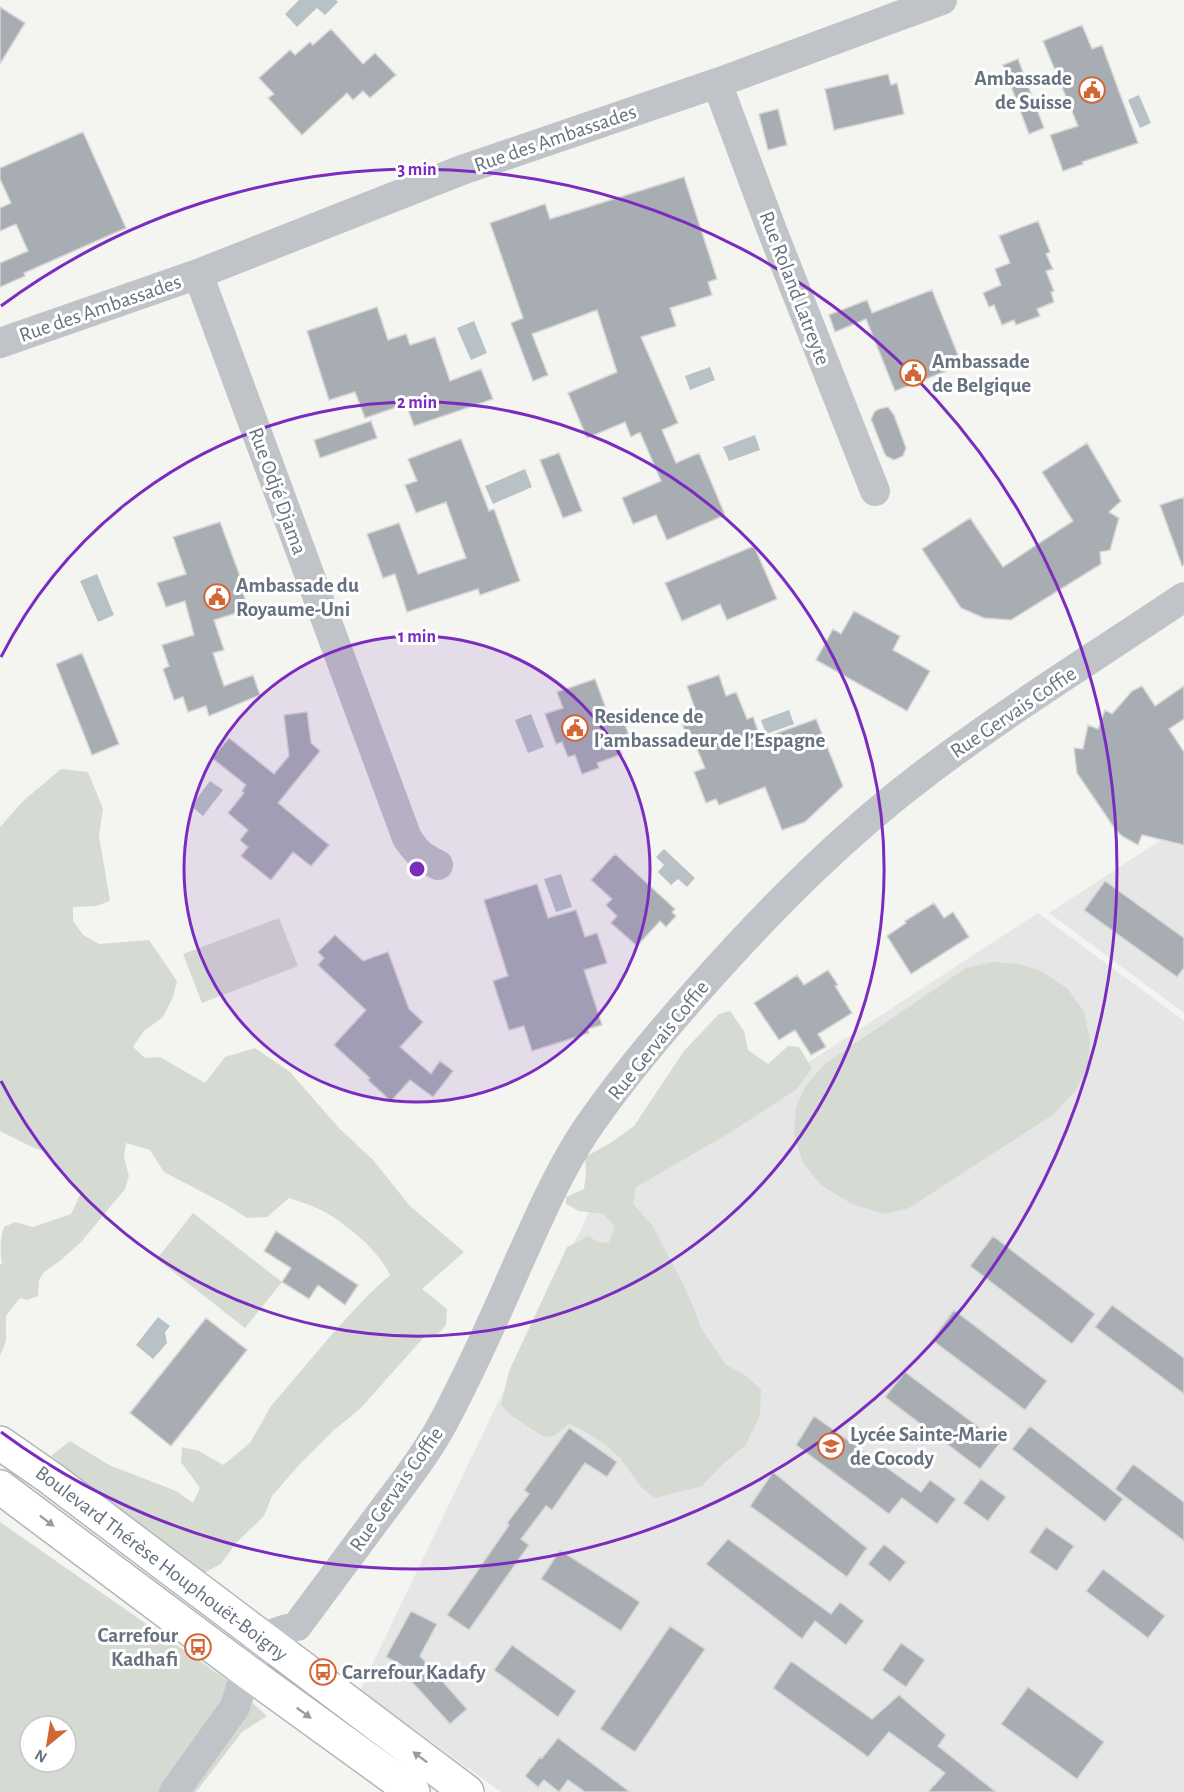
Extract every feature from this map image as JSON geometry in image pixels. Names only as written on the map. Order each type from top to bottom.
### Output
[{"type":"main road","name":"Boulevard Thérèse Houphouët-Boigny","points":[[0,1443],[467,1792]]},
{"type":"main road","name":"Boulevard Thérèse Houphouët-Boigny","points":[[0,1487],[258,1680],[413,1792]]},
{"type":"street","name":"Rue des Ambassades","points":[[0,343],[198,274],[462,170],[717,83],[942,0]]},
{"type":"street","name":"Rue Roland Latreyte","points":[[717,83],[773,233],[875,491]]},
{"type":"street","name":"Rue Odjé Djama","points":[[198,274],[407,838],[422,858],[438,864]]},
{"type":"street","name":"Rue Gervais Coffie","points":[[297,1626],[418,1463],[441,1426],[485,1338],[531,1236],[585,1132],[615,1090],[678,1012],[742,940],[793,889],[853,833],[920,778],[998,720],[1184,597]]},
{"type":"street","points":[[174,1792],[235,1707],[258,1680],[266,1640],[275,1633],[297,1626],[296,1646],[287,1670],[258,1680]]},
{"type":"shaded area","points":[[299,0],[336,0],[338,2],[325,15],[317,8],[297,27],[285,14]]},
{"type":"shaded area","points":[[1139,95],[1151,123],[1140,128],[1128,100]]},
{"type":"shaded area","points":[[474,321],[487,353],[471,360],[457,328]]},
{"type":"shaded area","points":[[710,367],[715,380],[690,390],[685,376]]},
{"type":"shaded area","points":[[755,435],[760,450],[729,461],[723,447]]},
{"type":"shaded area","points":[[525,469],[532,487],[493,504],[485,486]]},
{"type":"shaded area","points":[[97,574],[114,615],[98,622],[80,581]]},
{"type":"shaded area","points":[[789,710],[794,724],[766,734],[761,720]]},
{"type":"shaded area","points":[[531,714],[544,747],[528,753],[515,720]]},
{"type":"shaded area","points":[[61,769],[88,772],[103,809],[99,836],[110,901],[96,906],[73,907],[73,921],[83,935],[99,944],[149,940],[177,981],[173,997],[163,1017],[143,1032],[133,1047],[145,1058],[160,1057],[205,1083],[225,1057],[255,1048],[290,1072],[339,1128],[373,1160],[410,1206],[464,1252],[422,1289],[447,1309],[446,1325],[438,1334],[424,1337],[360,1409],[334,1430],[299,1465],[272,1496],[264,1516],[236,1543],[221,1564],[202,1574],[51,1456],[70,1441],[109,1465],[176,1491],[193,1503],[200,1488],[181,1462],[182,1447],[199,1451],[223,1465],[250,1443],[271,1406],[333,1333],[390,1275],[379,1258],[357,1235],[323,1211],[289,1198],[267,1217],[247,1218],[164,1172],[150,1150],[126,1143],[124,1158],[129,1176],[125,1189],[82,1241],[44,1272],[39,1280],[38,1296],[27,1300],[20,1298],[6,1316],[6,1341],[0,1356],[0,1265],[4,1227],[15,1222],[33,1227],[71,1214],[81,1193],[43,1151],[0,1131],[0,827],[23,801]]},
{"type":"shaded area","points":[[210,781],[223,790],[203,816],[191,806]]},
{"type":"shaded area","points":[[1184,825],[1184,1013],[1049,913]]},
{"type":"shaded area","points":[[664,849],[695,878],[687,887],[678,879],[671,885],[658,872],[664,865],[656,857]]},
{"type":"shaded area","points":[[561,874],[572,907],[556,912],[544,879]]},
{"type":"shaded area","name":"Lycée Sainte-Marie de Cocody","points":[[1038,913],[1184,1021],[1184,1792],[501,1792],[360,1690],[594,1202]]},
{"type":"shaded area","points":[[279,918],[298,966],[202,1003],[183,954]]},
{"type":"shaded area","points":[[993,962],[1019,964],[1043,972],[1068,989],[1084,1012],[1090,1040],[1088,1068],[1075,1091],[1054,1114],[909,1208],[885,1214],[852,1204],[821,1185],[803,1163],[794,1134],[796,1107],[806,1085],[826,1063],[966,968]]},
{"type":"shaded area","points":[[730,1011],[744,1031],[748,1050],[768,1064],[788,1046],[799,1047],[812,1068],[797,1089],[731,1132],[636,1187],[633,1204],[652,1225],[683,1284],[701,1328],[726,1365],[743,1374],[761,1389],[760,1415],[745,1446],[702,1486],[655,1498],[641,1487],[621,1459],[606,1445],[579,1428],[569,1424],[554,1436],[544,1437],[512,1416],[501,1405],[509,1371],[567,1247],[588,1236],[600,1243],[609,1242],[615,1226],[603,1214],[579,1211],[566,1204],[566,1197],[584,1189],[585,1157],[634,1126],[684,1051],[719,1014]]},
{"type":"shaded area","points":[[193,1213],[282,1282],[245,1328],[157,1259]]},
{"type":"shaded area","points":[[158,1317],[170,1326],[165,1332],[167,1343],[153,1359],[136,1345]]},
{"type":"shaded area","points":[[0,1522],[227,1680],[267,1716],[242,1732],[196,1792],[0,1792]]},
{"type":"building","points":[[0,7],[25,23],[0,64]]},
{"type":"building","points":[[1082,25],[1092,49],[1102,45],[1138,143],[1063,171],[1050,135],[1078,126],[1043,41]]},
{"type":"building","points":[[331,29],[363,64],[375,53],[396,75],[370,98],[363,91],[353,100],[347,93],[302,135],[268,98],[274,94],[259,78],[290,50],[295,55],[310,42],[313,45]]},
{"type":"building","points":[[1018,59],[1044,128],[1029,134],[1003,65]]},
{"type":"building","points":[[888,74],[891,85],[897,83],[904,114],[834,130],[825,89]]},
{"type":"building","points":[[778,109],[787,145],[768,150],[759,114]]},
{"type":"building","points":[[83,132],[126,228],[24,273],[25,276],[0,287],[0,263],[28,251],[16,224],[0,231],[0,208],[11,203],[0,179],[0,168]]},
{"type":"building","points":[[684,177],[717,279],[708,282],[712,295],[670,308],[676,326],[641,337],[678,423],[662,430],[676,463],[699,453],[725,515],[667,540],[656,515],[633,524],[622,498],[661,481],[640,432],[631,437],[625,422],[587,438],[568,393],[617,372],[597,310],[532,334],[548,375],[533,381],[511,323],[523,318],[490,223],[545,204],[550,219]]},
{"type":"building","points":[[1038,221],[1050,252],[1046,254],[1053,269],[1046,271],[1054,291],[1051,292],[1054,302],[1037,309],[1040,316],[1016,325],[1014,320],[1002,325],[994,305],[989,307],[983,293],[1001,285],[995,269],[1010,263],[999,236]]},
{"type":"building","points":[[932,290],[962,365],[895,391],[866,319],[835,332],[829,315],[867,300],[872,313]]},
{"type":"building","points":[[377,307],[388,340],[406,334],[410,345],[435,337],[450,381],[481,369],[493,399],[414,426],[406,404],[365,418],[355,392],[329,400],[307,331]]},
{"type":"building","points":[[888,407],[894,415],[906,448],[903,456],[894,460],[886,456],[871,419],[875,411]]},
{"type":"building","points":[[371,421],[377,438],[320,458],[314,440]]},
{"type":"building","points":[[461,439],[489,511],[494,509],[520,581],[480,595],[478,589],[407,612],[395,574],[383,578],[367,534],[399,523],[418,574],[466,558],[446,502],[416,513],[405,485],[417,481],[408,459]]},
{"type":"building","points":[[1087,443],[1121,501],[1109,512],[1119,518],[1110,550],[1100,552],[1101,564],[1011,620],[984,618],[961,608],[922,549],[970,518],[1003,567],[1073,521],[1042,472]]},
{"type":"building","points":[[559,453],[582,511],[563,518],[540,460]]},
{"type":"building","points":[[1184,497],[1184,565],[1182,566],[1160,505]]},
{"type":"building","points":[[220,522],[241,579],[238,580],[249,609],[214,620],[224,650],[213,653],[224,686],[253,675],[260,695],[209,716],[206,706],[188,712],[183,697],[174,700],[163,669],[169,666],[162,645],[194,635],[185,601],[166,607],[157,583],[186,574],[173,537]]},
{"type":"building","points":[[754,546],[777,599],[727,620],[720,604],[682,621],[665,583]]},
{"type":"building","points":[[854,611],[900,636],[893,650],[930,671],[907,711],[816,660],[833,629],[841,634]]},
{"type":"building","points":[[82,653],[119,744],[92,755],[56,664]]},
{"type":"building","points":[[719,675],[726,696],[736,692],[747,719],[753,717],[761,739],[816,719],[843,786],[805,822],[782,830],[765,787],[719,805],[716,799],[706,803],[694,772],[705,768],[690,732],[686,734],[679,715],[695,709],[687,686]]},
{"type":"building","points":[[595,679],[611,722],[623,718],[630,739],[618,744],[622,754],[597,763],[599,768],[582,774],[575,755],[568,757],[562,742],[556,744],[545,714],[563,708],[557,692]]},
{"type":"building","points":[[1142,686],[1155,706],[1184,686],[1184,719],[1169,729],[1184,752],[1184,845],[1142,835],[1138,845],[1122,836],[1077,773],[1074,748],[1083,749],[1088,725],[1098,729],[1105,710],[1112,714],[1132,691]]},
{"type":"building","points":[[307,712],[311,743],[320,751],[278,803],[329,845],[311,866],[293,852],[271,880],[241,856],[248,847],[240,840],[248,830],[228,813],[244,793],[242,791],[246,785],[212,758],[229,738],[274,774],[289,756],[284,715]]},
{"type":"building","points":[[615,854],[675,909],[672,912],[676,916],[666,927],[660,921],[637,946],[611,923],[617,916],[606,905],[612,899],[591,880]]},
{"type":"building","points":[[1105,881],[1184,938],[1184,968],[1177,977],[1084,910]]},
{"type":"building","points":[[537,884],[548,918],[576,910],[585,937],[597,933],[607,963],[584,970],[602,1025],[588,1029],[589,1033],[532,1051],[524,1026],[509,1030],[493,981],[508,976],[484,900]]},
{"type":"building","points":[[934,903],[944,918],[953,912],[969,937],[911,974],[887,936],[906,923],[905,921]]},
{"type":"building","points":[[335,935],[363,961],[388,952],[409,1009],[423,1022],[400,1047],[431,1074],[440,1061],[453,1071],[433,1097],[410,1080],[391,1101],[334,1045],[366,1010],[318,965],[324,958],[318,952]]},
{"type":"building","points":[[828,970],[852,1013],[818,1034],[826,1047],[811,1055],[795,1030],[779,1040],[754,1003],[797,975],[804,985]]},
{"type":"building","points":[[276,1231],[358,1285],[345,1305],[318,1285],[309,1299],[282,1282],[291,1268],[264,1251]]},
{"type":"building","points":[[993,1236],[1095,1314],[1072,1344],[970,1266]]},
{"type":"building","points":[[1112,1305],[1184,1358],[1184,1394],[1095,1327]]},
{"type":"building","points":[[954,1310],[1047,1381],[1025,1410],[932,1340]]},
{"type":"building","points":[[206,1318],[247,1350],[171,1446],[130,1413]]},
{"type":"building","points":[[905,1372],[1000,1443],[980,1469],[885,1397]]},
{"type":"building","points":[[814,1416],[921,1492],[930,1480],[956,1499],[937,1524],[902,1498],[889,1514],[796,1445]]},
{"type":"building","points":[[1030,1426],[1123,1499],[1105,1522],[1012,1449]]},
{"type":"building","points":[[569,1428],[617,1462],[607,1477],[585,1463],[552,1510],[546,1506],[521,1539],[529,1545],[469,1630],[447,1615],[509,1525],[507,1523],[529,1494],[524,1490]]},
{"type":"building","points":[[1133,1464],[1184,1502],[1184,1541],[1115,1489]]},
{"type":"building","points":[[773,1472],[867,1548],[847,1577],[750,1506]]},
{"type":"building","points":[[981,1479],[1006,1497],[988,1521],[963,1503]]},
{"type":"building","points":[[1046,1527],[1074,1546],[1057,1571],[1029,1552]]},
{"type":"building","points":[[728,1539],[831,1614],[840,1602],[864,1621],[846,1645],[815,1621],[802,1639],[706,1564]]},
{"type":"building","points":[[884,1544],[906,1562],[890,1582],[868,1564]]},
{"type":"building","points":[[560,1550],[640,1602],[621,1631],[541,1579]]},
{"type":"building","points":[[1103,1569],[1165,1616],[1148,1638],[1086,1591]]},
{"type":"building","points":[[411,1611],[437,1624],[420,1656],[467,1709],[450,1724],[412,1682],[420,1675],[386,1657]]},
{"type":"building","points":[[670,1626],[705,1649],[635,1752],[600,1729]]},
{"type":"building","points":[[901,1643],[925,1660],[906,1687],[882,1670]]},
{"type":"building","points":[[512,1645],[576,1691],[558,1717],[494,1670]]},
{"type":"building","points":[[791,1661],[872,1719],[899,1695],[946,1735],[938,1746],[996,1792],[928,1792],[945,1773],[889,1732],[868,1757],[773,1688]]},
{"type":"building","points":[[1028,1687],[1104,1742],[1077,1779],[1001,1724]]},
{"type":"building","points":[[558,1738],[630,1792],[585,1792],[568,1780],[559,1792],[544,1780],[538,1787],[525,1776]]},
{"type":"place","name":"Ambassade de Suisse","points":[[1092,90]]},
{"type":"place","name":"Ambassade de Belgique","points":[[913,373]]},
{"type":"place","name":"Ambassade du Royaume-Uni","points":[[217,597]]},
{"type":"place","name":"Residence de l’ambassadeur de l’Espagne","points":[[575,728]]},
{"type":"place","name":"Lycée Sainte-Marie de Cocody","points":[[831,1446]]},
{"type":"place","name":"Carrefour Kadhafi","points":[[198,1647]]},
{"type":"place","name":"Carrefour Kadafy","points":[[323,1672]]}]
